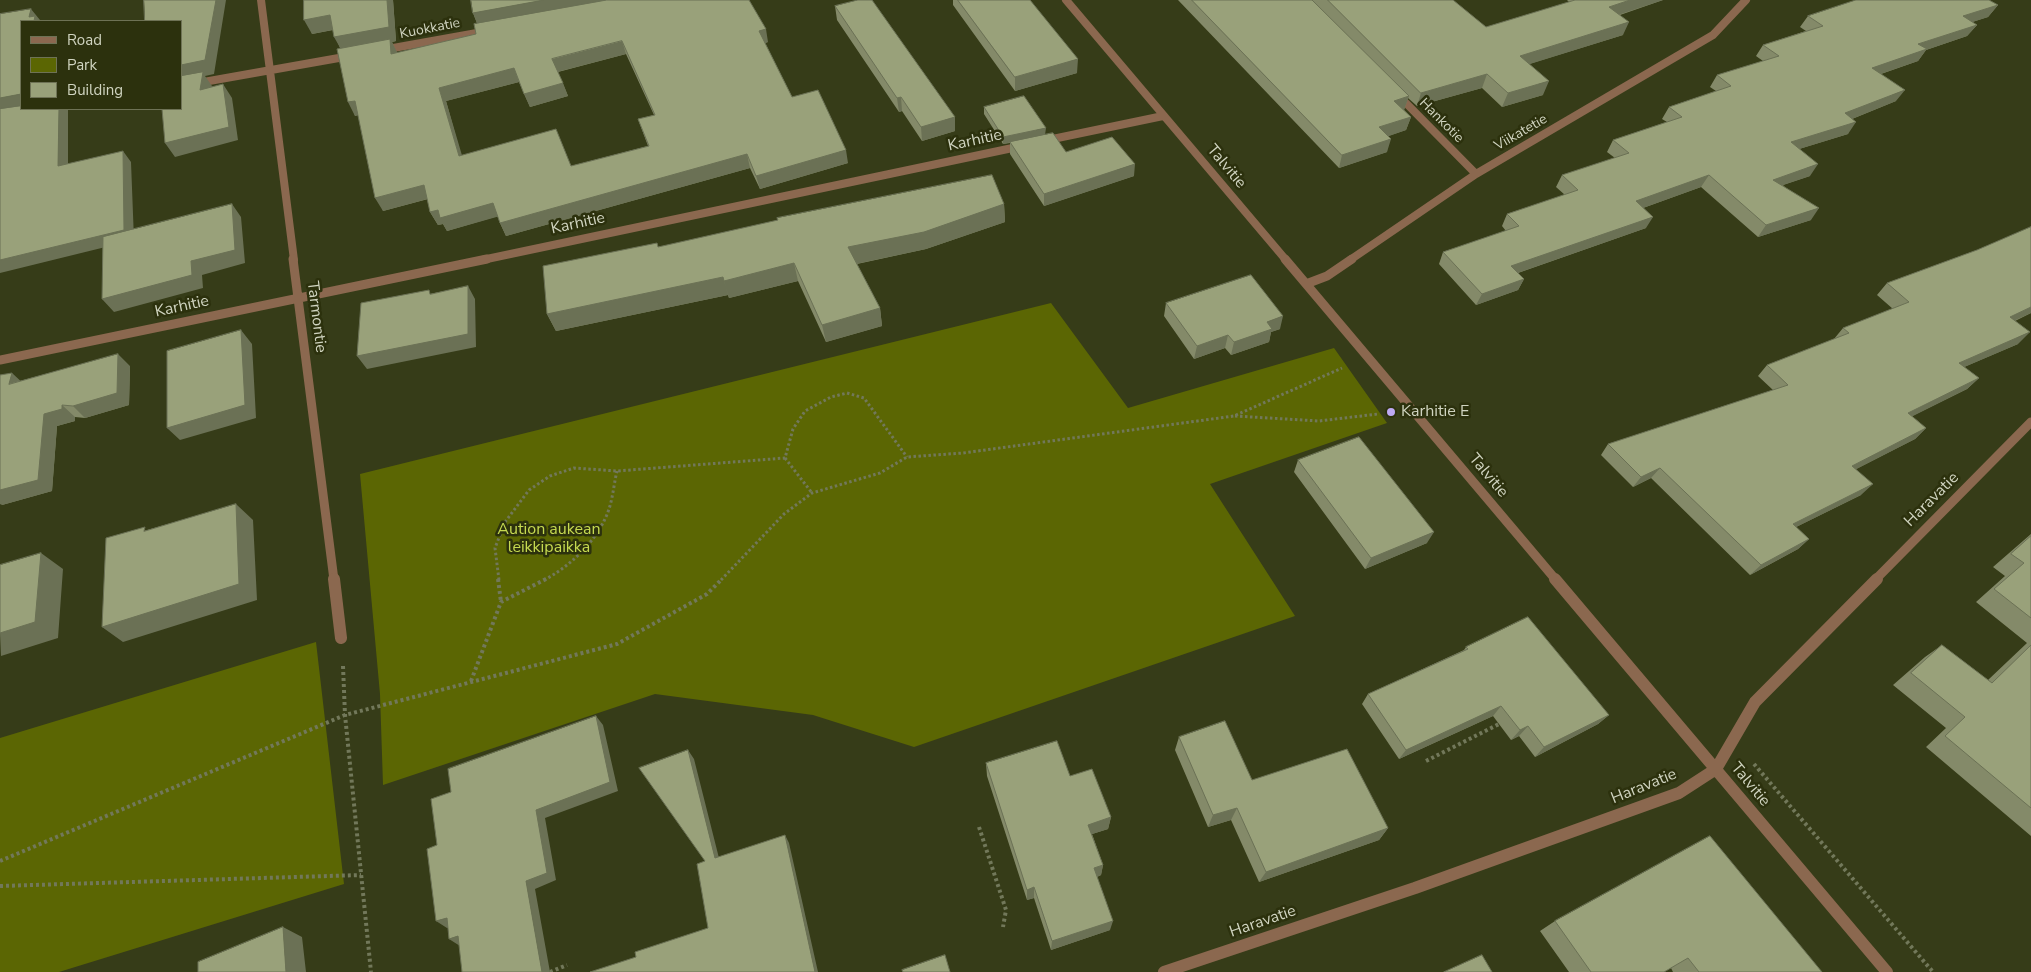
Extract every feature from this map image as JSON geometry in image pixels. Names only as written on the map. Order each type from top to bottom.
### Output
[{"type":"street","name":"Tarmontie","points":[[261,0],[341,638]]},
{"type":"street","name":"Talvitie","points":[[1066,0],[1162,116],[1410,406],[1887,972]]},
{"type":"street","name":"Viikatetie","points":[[1306,284],[1328,276],[1476,174],[1713,35],[1746,0]]},
{"type":"street","name":"Kuokkatie","points":[[375,52],[500,28]]},
{"type":"street","points":[[182,86],[356,55]]},
{"type":"street","name":"Hankotie","points":[[1393,90],[1476,174]]},
{"type":"street","points":[[1036,143],[1162,116]]},
{"type":"street","name":"Karhitie","points":[[0,360],[299,299],[1027,145]]},
{"type":"street","name":"Haravatie","points":[[1164,972],[1415,888],[1679,793],[1716,769],[1755,702],[2031,422]]},
{"type":"path","points":[[1234,416],[1335,372],[1364,352]]},
{"type":"path","points":[[785,458],[793,429],[805,411],[831,397],[846,394],[864,398],[907,457]]},
{"type":"path","points":[[0,861],[345,715],[617,644],[707,594],[784,514],[812,493],[880,473],[907,457],[963,453],[1234,416],[1319,421],[1391,412],[1410,406]]},
{"type":"path","points":[[471,682],[501,602],[494,548],[505,522],[528,490],[550,476],[574,468],[617,471],[785,458]]},
{"type":"path","points":[[785,458],[812,493]]},
{"type":"path","points":[[501,602],[558,572],[590,543],[609,510],[617,471]]},
{"type":"path","points":[[341,638],[345,715],[371,972]]},
{"type":"path","points":[[1426,761],[1499,724]]},
{"type":"path","points":[[979,827],[1006,910],[1003,927]]},
{"type":"path","points":[[0,886],[361,875]]},
{"type":"path","points":[[550,972],[567,965]]},
{"type":"green space","name":"Aution aukean leikkipaikka","points":[[1051,303],[1128,408],[1334,348],[1387,423],[1210,484],[1295,616],[914,747],[813,715],[655,694],[383,785],[380,694],[360,474]]},
{"type":"green space","points":[[316,642],[344,884],[59,972],[0,972],[0,738]]},
{"type":"building","points":[[144,0],[216,0],[205,60],[182,65],[182,20],[145,20]]},
{"type":"building","points":[[304,0],[387,0],[389,27],[334,37],[330,15],[304,20]]},
{"type":"building","points":[[471,0],[544,0],[473,13]]},
{"type":"building","points":[[607,0],[749,0],[766,29],[759,31],[792,97],[818,90],[846,150],[756,176],[747,154],[500,223],[493,203],[440,218],[438,210],[430,212],[424,185],[375,198],[355,101],[348,102],[337,49],[390,39],[391,54],[476,34],[474,24]],"holes":[[[622,41],[655,115],[638,119],[649,146],[571,166],[556,129],[459,156],[439,88],[514,68],[524,94],[563,83],[552,59]]]},
{"type":"building","points":[[858,0],[872,0],[955,117],[921,127],[901,97],[897,98],[835,6]]},
{"type":"building","points":[[958,0],[1030,0],[1078,59],[1015,77]]},
{"type":"building","points":[[1192,0],[1312,0],[1409,96],[1394,101],[1411,117],[1379,127],[1391,139],[1342,155]]},
{"type":"building","points":[[1328,0],[1453,0],[1486,27],[1575,0],[1630,0],[1609,7],[1629,22],[1520,56],[1549,81],[1508,93],[1487,74],[1421,93]]},
{"type":"building","points":[[1856,0],[1989,0],[1998,5],[1963,16],[1977,25],[1918,44],[1927,49],[1872,68],[1905,90],[1845,113],[1856,122],[1791,142],[1818,164],[1773,180],[1819,208],[1766,225],[1709,175],[1636,201],[1653,217],[1511,266],[1524,279],[1482,294],[1443,252],[1519,226],[1507,214],[1578,190],[1562,175],[1629,153],[1613,140],[1682,117],[1669,107],[1731,86],[1717,75],[1779,56],[1763,45],[1823,26],[1808,16]]},
{"type":"building","points":[[31,9],[29,17],[35,16],[34,20],[20,20],[20,94],[0,98],[0,14]]},
{"type":"building","points":[[203,72],[200,90],[223,84],[229,127],[165,143],[162,110],[182,110],[182,76]]},
{"type":"building","points":[[1024,96],[1046,128],[1003,137],[984,107]]},
{"type":"building","points":[[20,106],[20,110],[59,110],[58,166],[123,151],[124,230],[0,260],[0,109]]},
{"type":"building","points":[[1053,133],[1066,152],[1112,137],[1135,164],[1044,194],[1010,142]]},
{"type":"building","points":[[992,175],[1004,204],[924,232],[848,247],[880,308],[822,325],[794,263],[724,281],[723,277],[547,314],[543,266],[657,243],[658,247],[778,220],[777,218]]},
{"type":"building","points":[[232,204],[235,250],[191,261],[192,275],[102,299],[103,237]]},
{"type":"building","points":[[2031,227],[2031,307],[2010,317],[2030,332],[1959,363],[1979,378],[1908,413],[1926,428],[1852,466],[1873,484],[1793,524],[1809,539],[1761,565],[1660,468],[1641,477],[1608,444],[1788,385],[1767,365],[1849,333],[1843,328],[1909,302],[1887,283],[1977,250]]},
{"type":"building","points":[[1251,275],[1283,316],[1267,322],[1272,329],[1234,342],[1228,335],[1197,346],[1166,303]]},
{"type":"building","points":[[468,286],[468,334],[357,356],[361,303],[429,290],[430,294]]},
{"type":"building","points":[[241,330],[245,405],[167,428],[167,351]]},
{"type":"building","points":[[118,354],[117,393],[73,406],[62,405],[62,409],[44,414],[38,480],[0,490],[0,375],[12,373],[9,384]]},
{"type":"building","points":[[1359,437],[1434,532],[1371,558],[1298,460]]},
{"type":"building","points":[[236,504],[239,584],[102,627],[106,538],[145,527],[144,531]]},
{"type":"building","points":[[2031,536],[2031,618],[1994,589],[2024,563],[2011,554]]},
{"type":"building","points":[[41,553],[35,622],[0,633],[0,565]]},
{"type":"building","points":[[1528,617],[1609,715],[1544,747],[1528,726],[1520,730],[1501,706],[1406,750],[1368,694],[1468,649],[1466,647]]},
{"type":"building","points":[[1942,645],[1992,683],[2031,645],[2031,808],[1945,736],[1965,717],[1911,673]]},
{"type":"building","points":[[596,716],[610,782],[536,810],[547,873],[526,881],[542,972],[462,972],[458,936],[449,939],[447,918],[436,921],[427,849],[437,845],[431,799],[451,792],[448,769]]},
{"type":"building","points":[[1225,721],[1252,780],[1347,749],[1388,828],[1266,872],[1237,808],[1213,815],[1179,737]]},
{"type":"building","points":[[1057,741],[1070,776],[1092,769],[1111,817],[1088,825],[1103,865],[1094,868],[1113,921],[1052,941],[1034,887],[1027,890],[986,763]]},
{"type":"building","points":[[688,750],[715,858],[785,835],[815,972],[590,972],[636,957],[635,952],[708,928],[697,864],[705,861],[639,768]]},
{"type":"building","points":[[1710,836],[1822,972],[1699,972],[1688,958],[1664,972],[1591,972],[1555,921]]},
{"type":"building","points":[[283,927],[286,972],[198,972],[198,962]]},
{"type":"building","points":[[945,955],[950,972],[903,972],[902,970]]},
{"type":"building","points":[[1482,955],[1492,972],[1444,972]]},
{"type":"place","name":"Karhitie E","points":[[1391,412]]}]
